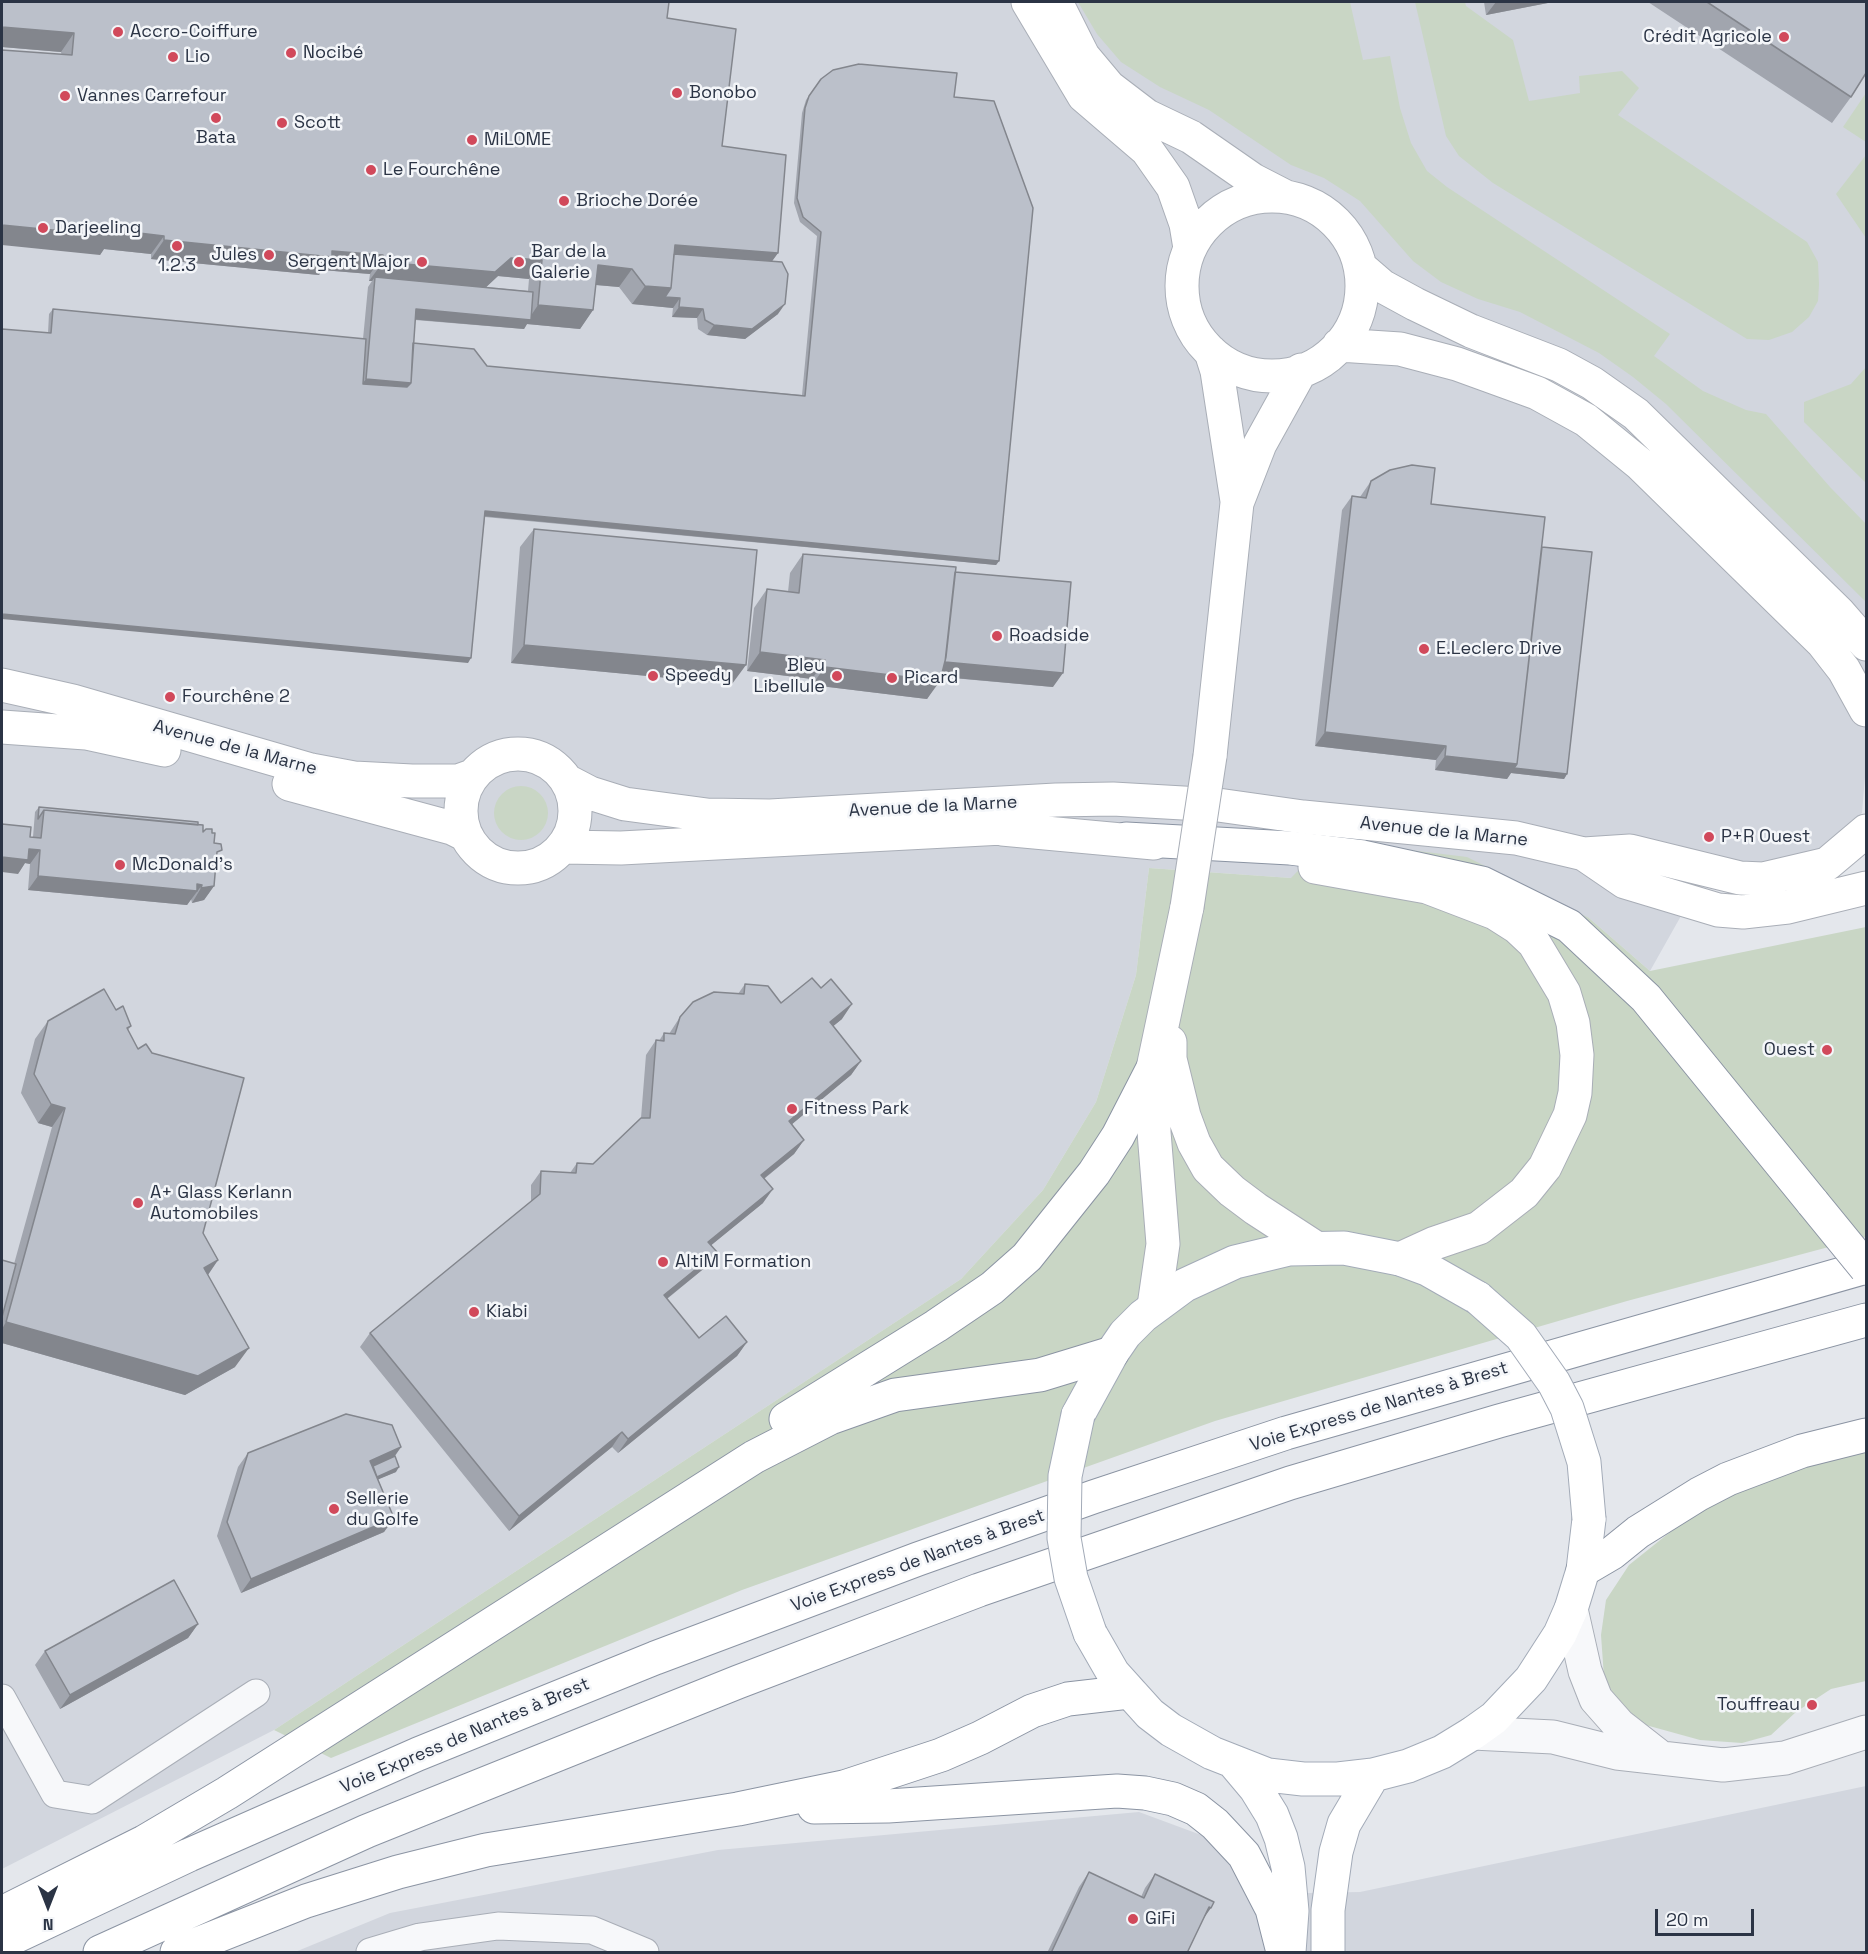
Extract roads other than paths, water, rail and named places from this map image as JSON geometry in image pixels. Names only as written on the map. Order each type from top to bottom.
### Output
[{"type":"main road","points":[[1028,2],[1084,96],[1148,150],[1173,187],[1190,248]]},
{"type":"main road","points":[[1056,2],[1083,56],[1109,87],[1147,116],[1191,137],[1253,180],[1311,205],[1334,220],[1351,241],[1360,267],[1362,288],[1359,309],[1351,328],[1339,345],[1315,364],[1301,370],[1277,375],[1253,374],[1231,365],[1211,352],[1196,334],[1186,314],[1182,291],[1183,268],[1190,248],[1202,228],[1219,212],[1239,201],[1262,196],[1286,196]]},
{"type":"main road","points":[[1360,267],[1382,286],[1415,304],[1471,331],[1559,365],[1636,414],[1839,613],[1866,644]]},
{"type":"main road","points":[[1339,345],[1400,348],[1457,364],[1537,393],[1586,420],[1640,464],[1823,643],[1844,670],[1866,710]]},
{"type":"main road","points":[[1154,1306],[1163,1244],[1154,1132],[1153,1068],[1187,907],[1210,756],[1237,503],[1217,371],[1211,352]]},
{"type":"main road","points":[[1237,503],[1260,444],[1301,370]]},
{"type":"main road","name":"Avenue de la Marne","points":[[2,685],[73,701],[311,770],[354,778],[412,781],[458,781],[472,776]]},
{"type":"main road","name":"Avenue de la Marne","points":[[2,727],[86,733],[144,744],[452,828],[466,835]]},
{"type":"main road","points":[[512,753],[528,754],[557,768],[567,781],[574,797],[576,815],[572,832],[563,847],[548,860],[532,867],[516,868],[499,865],[484,857],[466,835],[461,820],[461,805],[472,776],[497,757],[512,753]]},
{"type":"main road","name":"Avenue de la Marne","points":[[567,781],[590,793],[625,804],[707,815],[770,816],[1000,802],[1113,799],[1218,805],[1303,818],[1516,838],[1584,854],[1630,851],[1740,878],[1763,879],[1827,864],[1866,831]]},
{"type":"main road","name":"Avenue de la Marne","points":[[563,847],[621,848],[862,834],[1002,830],[1115,817],[1216,820],[1303,818]]},
{"type":"main road","points":[[1002,830],[1290,848],[1364,857],[1482,883],[1569,926],[1646,998],[1866,1268]]},
{"type":"main road","points":[[1126,839],[1359,873],[1427,887],[1495,913],[1517,927],[1534,943],[1548,963],[1564,993],[1573,1023],[1577,1055],[1575,1093],[1570,1115],[1557,1144],[1545,1167],[1524,1194],[1503,1212],[1479,1228],[1435,1243],[1400,1259]]},
{"type":"main road","name":"Avenue de la Marne","points":[[1584,854],[1625,882],[1718,910],[1743,912],[1788,907],[1866,888]]},
{"type":"main road","points":[[1172,983],[1170,1059],[1184,1116],[1194,1143],[1208,1168],[1232,1191],[1316,1248]]},
{"type":"main road","points":[[754,1457],[782,1422],[945,1320],[992,1288],[1027,1257],[1094,1173],[1118,1136],[1153,1068]]},
{"type":"main road","points":[[1344,1248],[1400,1259],[1427,1269],[1478,1298],[1521,1336],[1554,1383],[1567,1408],[1584,1462],[1589,1519],[1583,1570],[1571,1609],[1560,1634],[1532,1679],[1494,1718],[1473,1734],[1442,1752],[1408,1766],[1373,1775],[1338,1779],[1303,1779],[1268,1775],[1235,1764],[1171,1730],[1150,1714],[1113,1673],[1090,1634],[1073,1586],[1064,1538],[1065,1476],[1078,1415],[1125,1334],[1154,1306],[1185,1285],[1235,1262],[1289,1249],[1344,1248]]},
{"type":"main road","name":"Voie Express de Nantes à Brest","points":[[2,1943],[189,1855],[418,1754],[655,1658],[918,1559],[1093,1497],[1286,1433],[1600,1341],[1866,1268]]},
{"type":"main road","points":[[100,1953],[366,1831],[738,1682],[979,1590],[1313,1476],[1499,1421],[1866,1320]]},
{"type":"main road","points":[[2,1913],[144,1842],[226,1793],[754,1457],[830,1418],[895,1395],[1040,1376],[1112,1353]]},
{"type":"main road","points":[[1583,1570],[1612,1553],[1638,1532],[1728,1479],[1802,1451],[1866,1435]]},
{"type":"main road","points":[[177,1953],[306,1901],[398,1872],[486,1850],[738,1809],[844,1787],[902,1770],[980,1738],[1032,1711],[1068,1698],[1129,1692]]},
{"type":"main road","points":[[1235,1764],[1256,1789],[1281,1838],[1288,1867],[1292,1911],[1288,1953]]},
{"type":"main road","points":[[1328,1953],[1328,1910],[1336,1852],[1344,1824],[1373,1775]]},
{"type":"main road","points":[[738,1809],[888,1806],[1117,1791],[1145,1792],[1173,1798],[1196,1809],[1215,1824],[1244,1855],[1272,1909],[1283,1953]]},
{"type":"street","points":[[1571,1609],[1585,1671],[1596,1698],[1619,1725],[1660,1757]]},
{"type":"street","points":[[2,1698],[55,1794],[92,1800],[256,1693]]},
{"type":"street","points":[[1473,1734],[1552,1737],[1617,1753],[1723,1765],[1785,1758],[1866,1732]]},
{"type":"street","points":[[370,1953],[420,1937],[498,1926],[592,1930],[645,1953]]},
{"type":"place","name":"Accro-Coiffure","points":[[118,32]]},
{"type":"place","name":"Crédit Agricole","points":[[1784,37]]},
{"type":"place","name":"Nocibé","points":[[291,53]]},
{"type":"place","name":"Lio","points":[[173,57]]},
{"type":"place","name":"Bonobo","points":[[677,93]]},
{"type":"place","name":"Vannes Carrefour","points":[[65,96]]},
{"type":"place","name":"Bata","points":[[216,118]]},
{"type":"place","name":"Scott","points":[[282,123]]},
{"type":"place","name":"MiLOME","points":[[472,140]]},
{"type":"place","name":"Le Fourchêne","points":[[371,170]]},
{"type":"place","name":"Brioche Dorée","points":[[564,201]]},
{"type":"place","name":"Darjeeling","points":[[43,228]]},
{"type":"place","name":"1.2.3","points":[[177,246]]},
{"type":"place","name":"Jules","points":[[269,255]]},
{"type":"place","name":"Sergent Major","points":[[422,262]]},
{"type":"place","name":"Bar de la Galerie","points":[[519,262]]},
{"type":"place","name":"Roadside","points":[[997,636]]},
{"type":"place","name":"E.Leclerc Drive","points":[[1424,649]]},
{"type":"place","name":"Speedy","points":[[653,676]]},
{"type":"place","name":"Bleu Libellule","points":[[837,676]]},
{"type":"place","name":"Picard","points":[[892,678]]},
{"type":"place","name":"Fourchêne 2","points":[[170,697]]},
{"type":"place","name":"P+R Ouest","points":[[1709,837]]},
{"type":"place","name":"McDonald's","points":[[120,865]]},
{"type":"place","name":"Ouest","points":[[1827,1050]]},
{"type":"place","name":"Fitness Park","points":[[792,1109]]},
{"type":"place","name":"A+ Glass Kerlann Automobiles","points":[[138,1203]]},
{"type":"place","name":"AltiM Formation","points":[[663,1262]]},
{"type":"place","name":"Kiabi","points":[[474,1312]]},
{"type":"place","name":"Sellerie du Golfe","points":[[334,1509]]},
{"type":"place","name":"Touffreau","points":[[1812,1705]]},
{"type":"place","name":"GiFi","points":[[1133,1919]]}]
